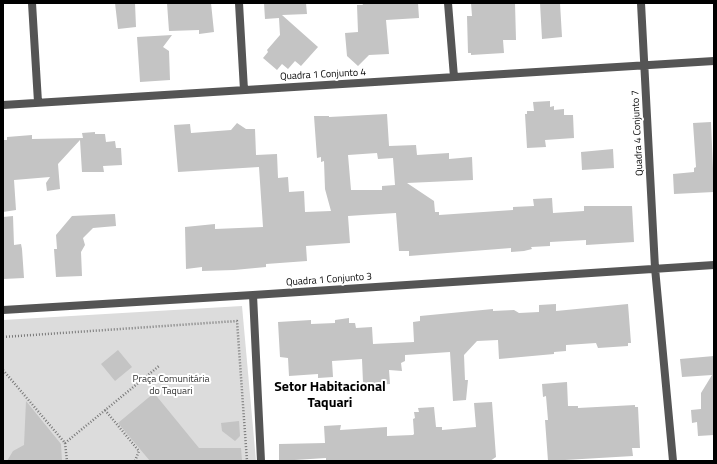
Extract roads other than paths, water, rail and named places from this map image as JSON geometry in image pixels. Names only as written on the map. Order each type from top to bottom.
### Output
[{"type":"street","points":[[32,3],[38,102]]},
{"type":"street","points":[[239,3],[244,90]]},
{"type":"street","points":[[448,3],[454,77]]},
{"type":"street","name":"Quadra 4 Conjunto 7","points":[[641,3],[656,268],[673,461]]},
{"type":"street","points":[[645,65],[714,61]]},
{"type":"street","name":"Quadra 1 Conjunto 4","points":[[3,105],[645,65]]},
{"type":"street","name":"Quadra 1 Conjunto 3","points":[[3,310],[714,265]]},
{"type":"street","points":[[252,295],[261,461]]},
{"type":"district","name":"Setor Habitacional Taquari","points":[[330,396]]},
{"type":"park label","name":"Praça Comunitária do Taquari","points":[[171,386]]}]
